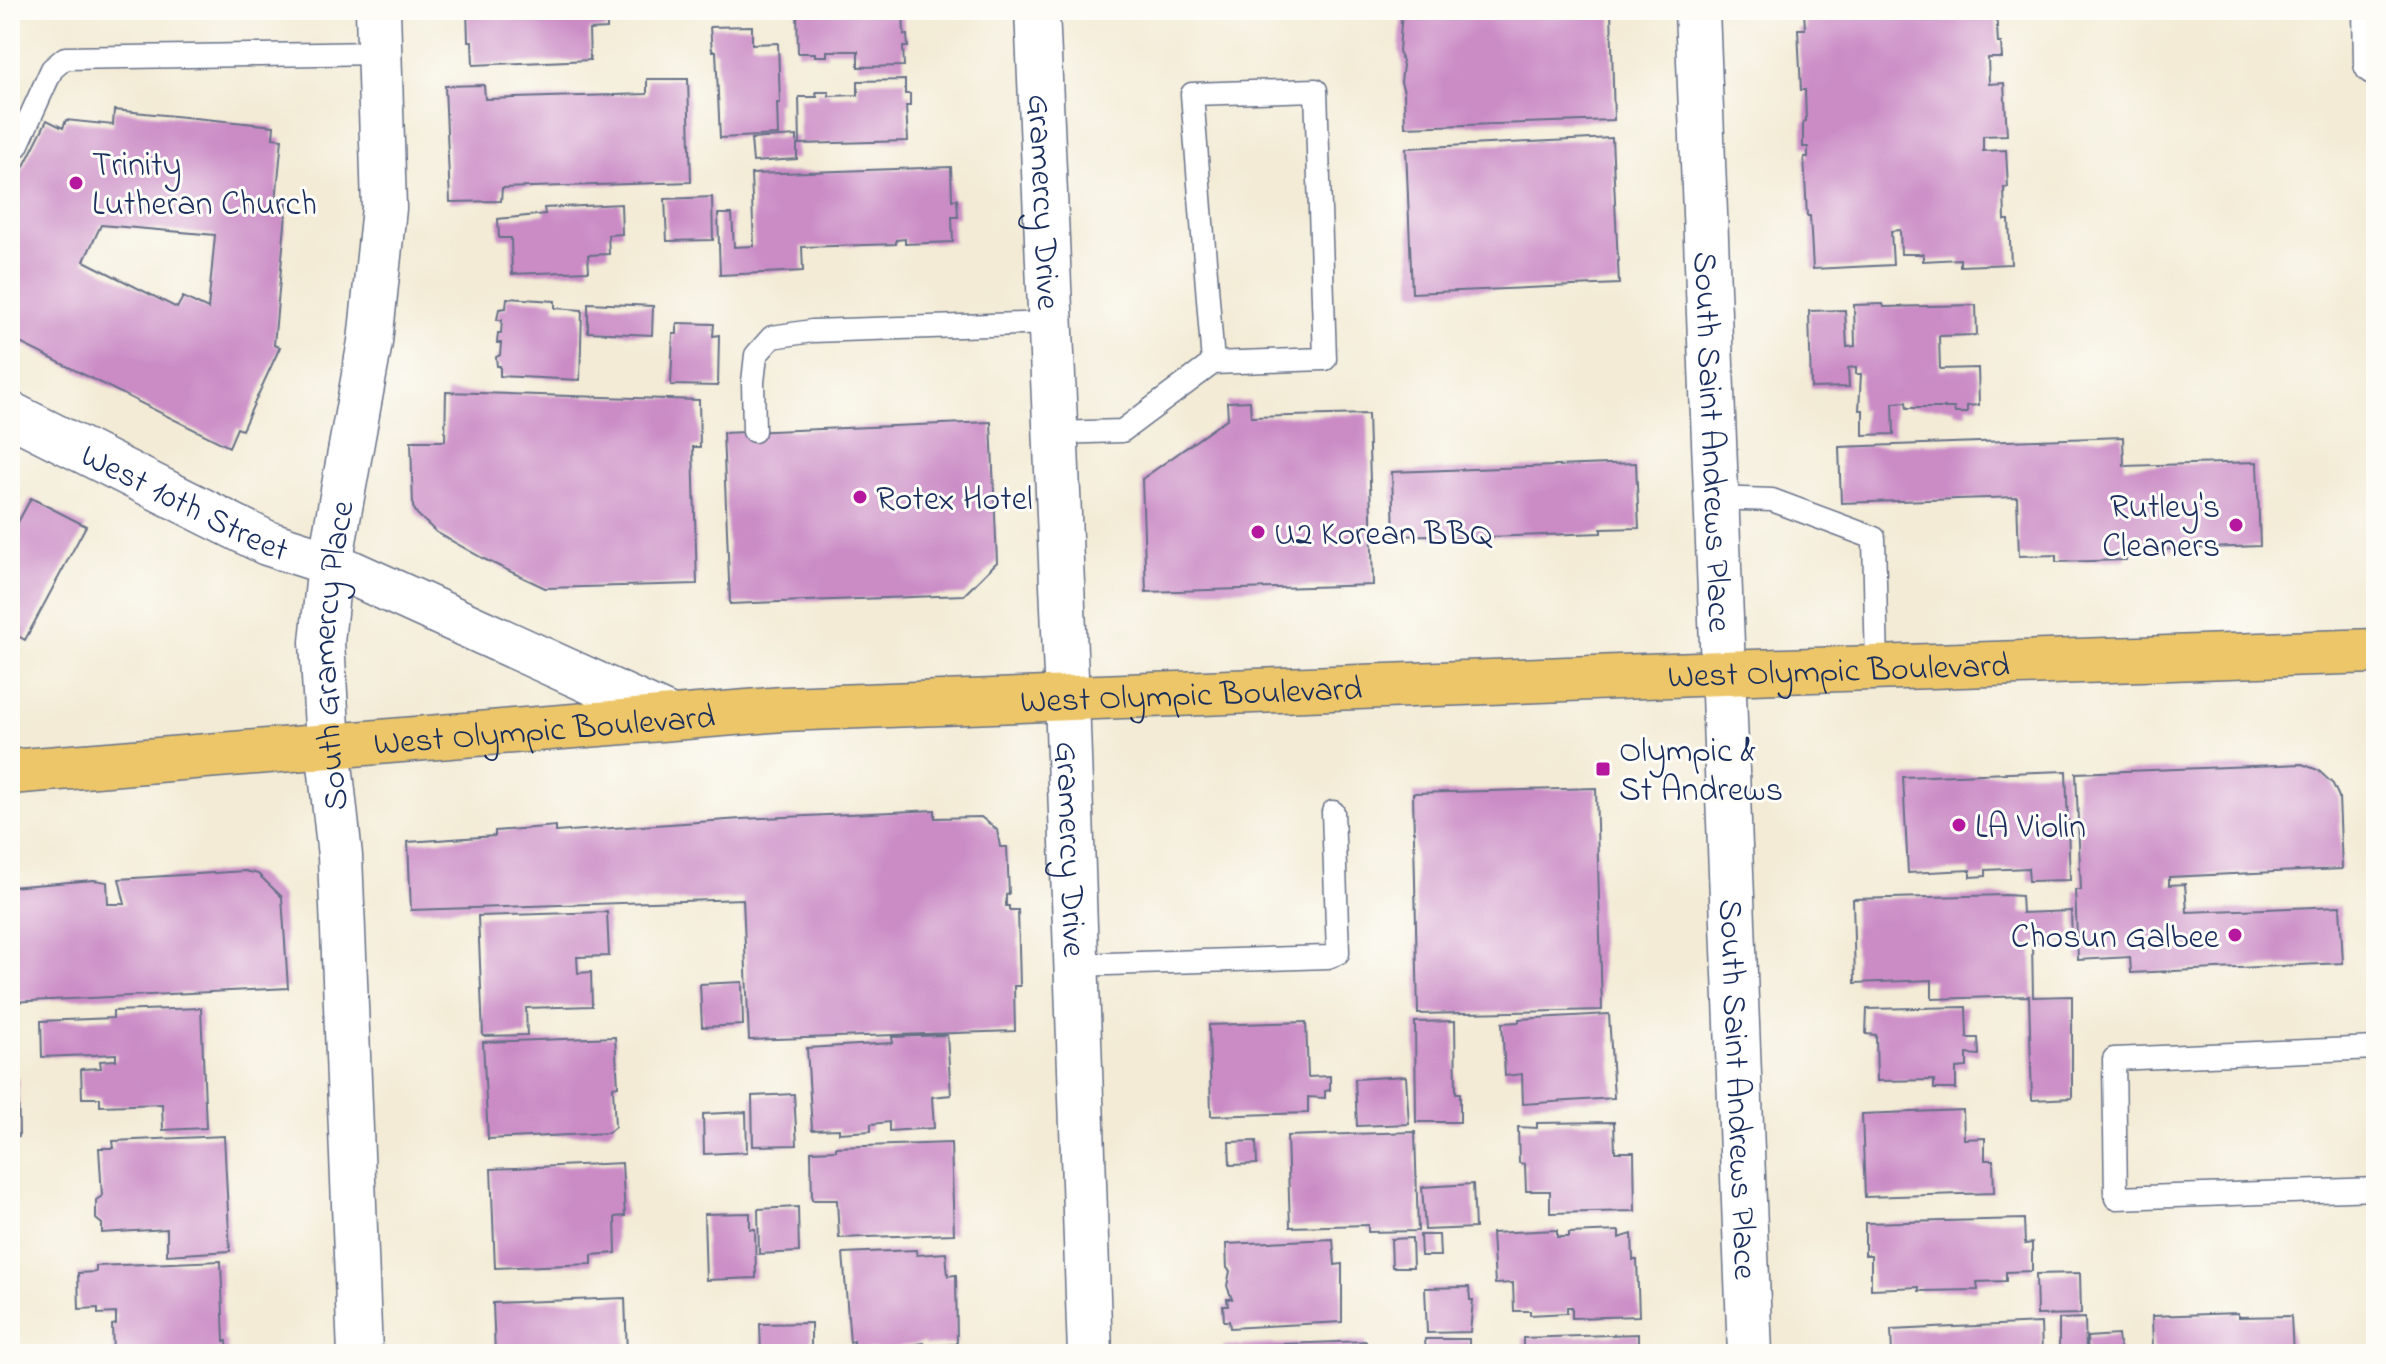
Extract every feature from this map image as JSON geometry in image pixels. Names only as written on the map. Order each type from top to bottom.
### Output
[{"type":"main road","name":"West Olympic Boulevard","points":[[10,772],[783,709],[2376,651]]},
{"type":"street","name":"South Gramercy Place","points":[[360,1354],[340,856],[328,745],[322,642],[330,563],[370,342],[384,208],[378,10]]},
{"type":"street","name":"Gramercy Drive","points":[[1037,10],[1067,699],[1090,1354]]},
{"type":"street","name":"South Saint Andrews Place","points":[[1697,10],[1750,1354]]},
{"type":"street","points":[[2375,10],[2376,63]]},
{"type":"street","name":"West 10th Street","points":[[10,414],[267,543],[330,563],[669,717]]},
{"type":"lane","points":[[13,148],[52,69],[65,58],[379,53]]},
{"type":"lane","points":[[1055,433],[1122,431],[1213,363],[1325,359],[1316,90],[1192,94],[1213,363]]},
{"type":"lane","points":[[754,431],[756,355],[772,337],[812,331],[1051,323]]},
{"type":"lane","points":[[1715,498],[1772,500],[1874,538],[1877,668]]},
{"type":"lane","points":[[1076,965],[1328,957],[1338,953],[1333,812]]},
{"type":"lane","points":[[2376,1048],[2114,1059],[2116,1198],[2376,1189]]},
{"type":"building","points":[[10,10],[14,10],[17,108],[10,109]]},
{"type":"building","points":[[467,10],[607,12],[607,29],[589,30],[590,60],[473,65]]},
{"type":"building","points":[[797,10],[903,10],[908,47],[903,47],[904,66],[858,67],[858,51],[827,51],[827,56],[798,53]]},
{"type":"building","points":[[1402,10],[1611,10],[1614,120],[1405,127],[1401,82],[1403,65],[1399,51]]},
{"type":"building","points":[[1804,10],[1996,10],[2002,58],[1988,58],[1989,84],[2004,83],[2007,135],[1983,136],[1983,151],[2006,150],[2008,187],[2004,188],[2005,220],[2009,220],[2011,264],[1960,266],[1960,259],[1923,261],[1923,254],[1901,254],[1900,230],[1891,231],[1893,265],[1813,269],[1804,157],[1808,157],[1808,147],[1803,147],[1805,90],[1801,90],[1798,29],[1805,29]]},
{"type":"building","points":[[752,26],[752,44],[778,43],[778,135],[720,138],[716,51],[712,51],[710,27]]},
{"type":"building","points":[[647,79],[688,79],[691,182],[502,188],[501,201],[450,202],[445,86],[484,85],[485,99],[647,94]]},
{"type":"building","points":[[905,80],[905,94],[910,94],[910,106],[906,106],[908,141],[800,144],[799,97],[817,97],[816,92],[829,92],[829,96],[858,95],[858,81]]},
{"type":"building","points":[[114,110],[274,126],[273,138],[282,139],[276,201],[287,203],[274,345],[280,347],[242,430],[237,428],[229,447],[10,338],[10,194],[47,120],[63,128],[66,120],[113,125]],"holes":[[[101,225],[215,235],[208,309],[183,297],[177,308],[84,261]]]},
{"type":"building","points":[[797,136],[797,159],[753,162],[751,139]]},
{"type":"building","points":[[1612,138],[1619,284],[1412,293],[1406,148]]},
{"type":"building","points":[[951,167],[952,200],[957,199],[958,217],[952,217],[953,242],[905,244],[905,239],[896,240],[896,244],[802,247],[803,271],[720,275],[718,214],[732,214],[734,247],[754,246],[751,174]]},
{"type":"building","points":[[712,197],[713,240],[667,241],[665,199]]},
{"type":"building","points":[[621,204],[622,234],[608,235],[609,254],[588,255],[589,271],[512,274],[511,238],[499,238],[498,219],[545,214],[544,208]]},
{"type":"building","points":[[507,298],[555,301],[555,308],[582,310],[580,380],[500,376],[496,357],[500,355],[501,343],[497,343],[502,320],[497,320],[499,309],[506,308]]},
{"type":"building","points":[[588,303],[653,306],[652,335],[588,332]]},
{"type":"building","points":[[1883,304],[1884,307],[1976,305],[1977,335],[1939,336],[1940,369],[1978,368],[1979,405],[1967,406],[1967,413],[1955,413],[1954,408],[1907,408],[1906,402],[1893,403],[1894,434],[1863,435],[1863,410],[1859,410],[1861,374],[1856,374],[1856,367],[1848,368],[1849,387],[1811,388],[1809,311],[1845,310],[1847,347],[1855,346],[1854,305]]},
{"type":"building","points":[[677,323],[714,324],[713,336],[719,335],[718,386],[671,385],[673,334],[677,334]]},
{"type":"building","points":[[446,392],[699,400],[700,447],[693,447],[697,584],[545,588],[436,532],[413,507],[411,441],[445,441]]},
{"type":"building","name":"U2 Korean BBQ","points":[[1250,401],[1251,417],[1368,414],[1373,585],[1146,592],[1142,479],[1228,418],[1227,402]]},
{"type":"building","name":"Rotex Hotel","points":[[991,422],[997,562],[964,595],[730,604],[723,433]]},
{"type":"building","points":[[2123,437],[2124,466],[2257,462],[2260,546],[2126,551],[2126,560],[2056,562],[2056,555],[2019,556],[2017,497],[1841,503],[1839,447]]},
{"type":"building","points":[[1636,463],[1639,528],[1601,529],[1601,533],[1432,539],[1431,535],[1394,536],[1392,472]]},
{"type":"building","points":[[31,498],[86,526],[25,640],[10,632],[10,537]]},
{"type":"building","points":[[2302,764],[2318,770],[2333,784],[2339,797],[2342,869],[2169,877],[2169,885],[2185,884],[2187,912],[2340,906],[2343,963],[2131,973],[2130,957],[2078,960],[2075,890],[2081,890],[2076,773]]},
{"type":"building","points":[[2066,771],[2070,880],[2029,881],[2028,868],[1986,870],[1986,876],[1970,877],[1970,870],[1908,873],[1903,777]]},
{"type":"building","points":[[1596,788],[1602,1010],[1418,1014],[1413,793]]},
{"type":"building","points":[[935,810],[935,818],[981,817],[997,830],[1000,847],[1007,847],[1009,894],[1006,895],[1006,906],[1009,910],[1018,910],[1020,986],[1014,986],[1015,1031],[749,1040],[743,899],[411,910],[408,842],[495,836],[495,831],[556,826],[556,832]]},
{"type":"building","points":[[245,871],[258,874],[282,897],[288,988],[10,1002],[10,887],[94,880],[107,882],[108,904],[125,904],[119,879]]},
{"type":"building","points":[[2021,896],[2022,913],[2071,911],[2072,941],[2032,943],[2033,997],[2072,996],[2072,1098],[2032,1100],[2029,996],[1932,999],[1932,980],[1855,983],[1853,899]]},
{"type":"building","points":[[607,912],[609,956],[577,957],[578,973],[591,972],[592,1006],[526,1008],[527,1035],[483,1036],[478,916]]},
{"type":"building","points":[[742,982],[743,1025],[702,1027],[700,984]]},
{"type":"building","points":[[1966,1007],[1967,1038],[1978,1038],[1979,1055],[1967,1054],[1967,1067],[1956,1068],[1956,1089],[1934,1089],[1934,1080],[1877,1081],[1876,1035],[1866,1034],[1867,1009]]},
{"type":"building","points":[[201,1008],[206,1128],[163,1130],[162,1104],[100,1106],[100,1098],[82,1098],[81,1069],[101,1068],[100,1061],[116,1060],[116,1054],[42,1057],[41,1021],[113,1018],[113,1011]]},
{"type":"building","points":[[1609,1014],[1614,1098],[1523,1104],[1522,1074],[1505,1076],[1502,1023],[1519,1022],[1519,1019]]},
{"type":"building","points":[[1455,1021],[1456,1093],[1460,1093],[1460,1122],[1416,1122],[1415,1022]]},
{"type":"building","points":[[1306,1022],[1308,1077],[1330,1076],[1330,1090],[1325,1091],[1325,1098],[1308,1097],[1308,1113],[1211,1116],[1209,1025]]},
{"type":"building","points":[[947,1035],[951,1095],[932,1097],[934,1128],[889,1131],[889,1122],[871,1124],[871,1131],[839,1133],[839,1129],[812,1130],[807,1048],[893,1043],[892,1037]]},
{"type":"building","points":[[615,1037],[618,1086],[613,1087],[615,1127],[608,1133],[488,1139],[483,1042]]},
{"type":"building","points":[[1406,1076],[1409,1124],[1357,1126],[1355,1079]]},
{"type":"building","points":[[10,1077],[18,1077],[19,1137],[10,1137]]},
{"type":"building","points":[[794,1094],[797,1145],[753,1146],[752,1096]]},
{"type":"building","points":[[1963,1110],[1964,1139],[1985,1138],[1985,1160],[1993,1160],[1994,1193],[1865,1197],[1862,1114]]},
{"type":"building","points":[[746,1112],[747,1152],[704,1154],[703,1114]]},
{"type":"building","points":[[1614,1122],[1615,1152],[1634,1152],[1635,1211],[1550,1213],[1550,1191],[1526,1191],[1525,1164],[1519,1163],[1518,1127],[1537,1128],[1537,1123]]},
{"type":"building","points":[[1415,1132],[1418,1231],[1368,1232],[1368,1225],[1290,1227],[1287,1136]]},
{"type":"building","points":[[224,1136],[230,1251],[167,1255],[167,1229],[102,1233],[102,1224],[96,1219],[96,1200],[102,1196],[99,1148],[114,1148],[113,1141]]},
{"type":"building","points":[[1256,1141],[1257,1164],[1230,1165],[1229,1142]]},
{"type":"building","points":[[951,1143],[954,1234],[839,1238],[837,1200],[812,1200],[811,1151],[836,1150],[836,1147]]},
{"type":"building","points":[[622,1163],[625,1216],[615,1217],[616,1253],[592,1255],[592,1264],[495,1268],[491,1169]]},
{"type":"building","points":[[1473,1184],[1475,1228],[1425,1230],[1422,1187]]},
{"type":"building","points":[[798,1207],[799,1252],[759,1254],[758,1209]]},
{"type":"building","points":[[750,1213],[750,1229],[755,1229],[756,1278],[706,1280],[704,1214]]},
{"type":"building","points":[[2024,1219],[2025,1244],[2032,1243],[2032,1271],[2006,1272],[2006,1281],[1977,1282],[1978,1290],[1919,1291],[1919,1287],[1871,1289],[1871,1255],[1865,1255],[1865,1223]]},
{"type":"building","points":[[1557,1230],[1557,1237],[1569,1237],[1569,1233],[1619,1231],[1619,1238],[1632,1234],[1633,1260],[1637,1260],[1639,1316],[1572,1318],[1572,1307],[1567,1307],[1567,1313],[1530,1315],[1530,1311],[1514,1311],[1513,1283],[1495,1284],[1492,1233]]},
{"type":"building","points":[[1420,1235],[1439,1235],[1440,1256],[1421,1256]]},
{"type":"building","points":[[1412,1238],[1413,1267],[1392,1267],[1391,1239]]},
{"type":"building","points":[[1333,1239],[1335,1265],[1342,1264],[1342,1322],[1230,1328],[1229,1321],[1224,1321],[1223,1306],[1228,1306],[1227,1299],[1232,1299],[1227,1286],[1230,1271],[1227,1268],[1226,1244]]},
{"type":"building","points":[[916,1250],[917,1255],[946,1253],[948,1276],[956,1275],[957,1344],[925,1346],[924,1343],[883,1350],[854,1348],[854,1341],[850,1342],[843,1253]]},
{"type":"building","points":[[221,1261],[224,1341],[227,1341],[228,1354],[113,1353],[112,1325],[116,1324],[116,1313],[98,1314],[98,1308],[79,1309],[78,1273],[96,1272],[96,1266]]},
{"type":"building","points":[[2080,1273],[2081,1314],[2037,1315],[2036,1274]]},
{"type":"building","points":[[1469,1287],[1470,1300],[1473,1300],[1470,1332],[1427,1333],[1425,1288]]},
{"type":"building","points":[[625,1298],[627,1354],[495,1354],[493,1303]]},
{"type":"building","points":[[2238,1313],[2238,1317],[2291,1316],[2293,1354],[2175,1354],[2175,1348],[2153,1349],[2152,1316]]},
{"type":"building","points":[[2085,1318],[2086,1354],[2059,1354],[2059,1319]]},
{"type":"building","points":[[811,1323],[811,1354],[761,1354],[760,1324]]},
{"type":"building","points":[[2041,1323],[2042,1354],[1892,1354],[1891,1330]]},
{"type":"building","points":[[1638,1334],[1638,1354],[1496,1354],[1496,1351],[1523,1350],[1523,1338]]},
{"type":"building","points":[[2118,1335],[2120,1354],[2088,1354],[2087,1337]]},
{"type":"building","points":[[1425,1339],[1469,1339],[1469,1354],[1426,1354]]},
{"type":"building","points":[[1366,1341],[1367,1354],[1224,1354],[1223,1346]]},
{"type":"place","name":"Trinity Lutheran Church","points":[[76,183]]},
{"type":"place","name":"Rotex Hotel","points":[[860,497]]},
{"type":"place","name":"Rutley's Cleaners","points":[[2236,525]]},
{"type":"place","name":"U2 Korean BBQ","points":[[1258,532]]},
{"type":"place","name":"Olympic & St Andrews","points":[[1603,769]]},
{"type":"place","name":"LA Violin","points":[[1959,825]]},
{"type":"place","name":"Chosun Galbee","points":[[2235,935]]}]
